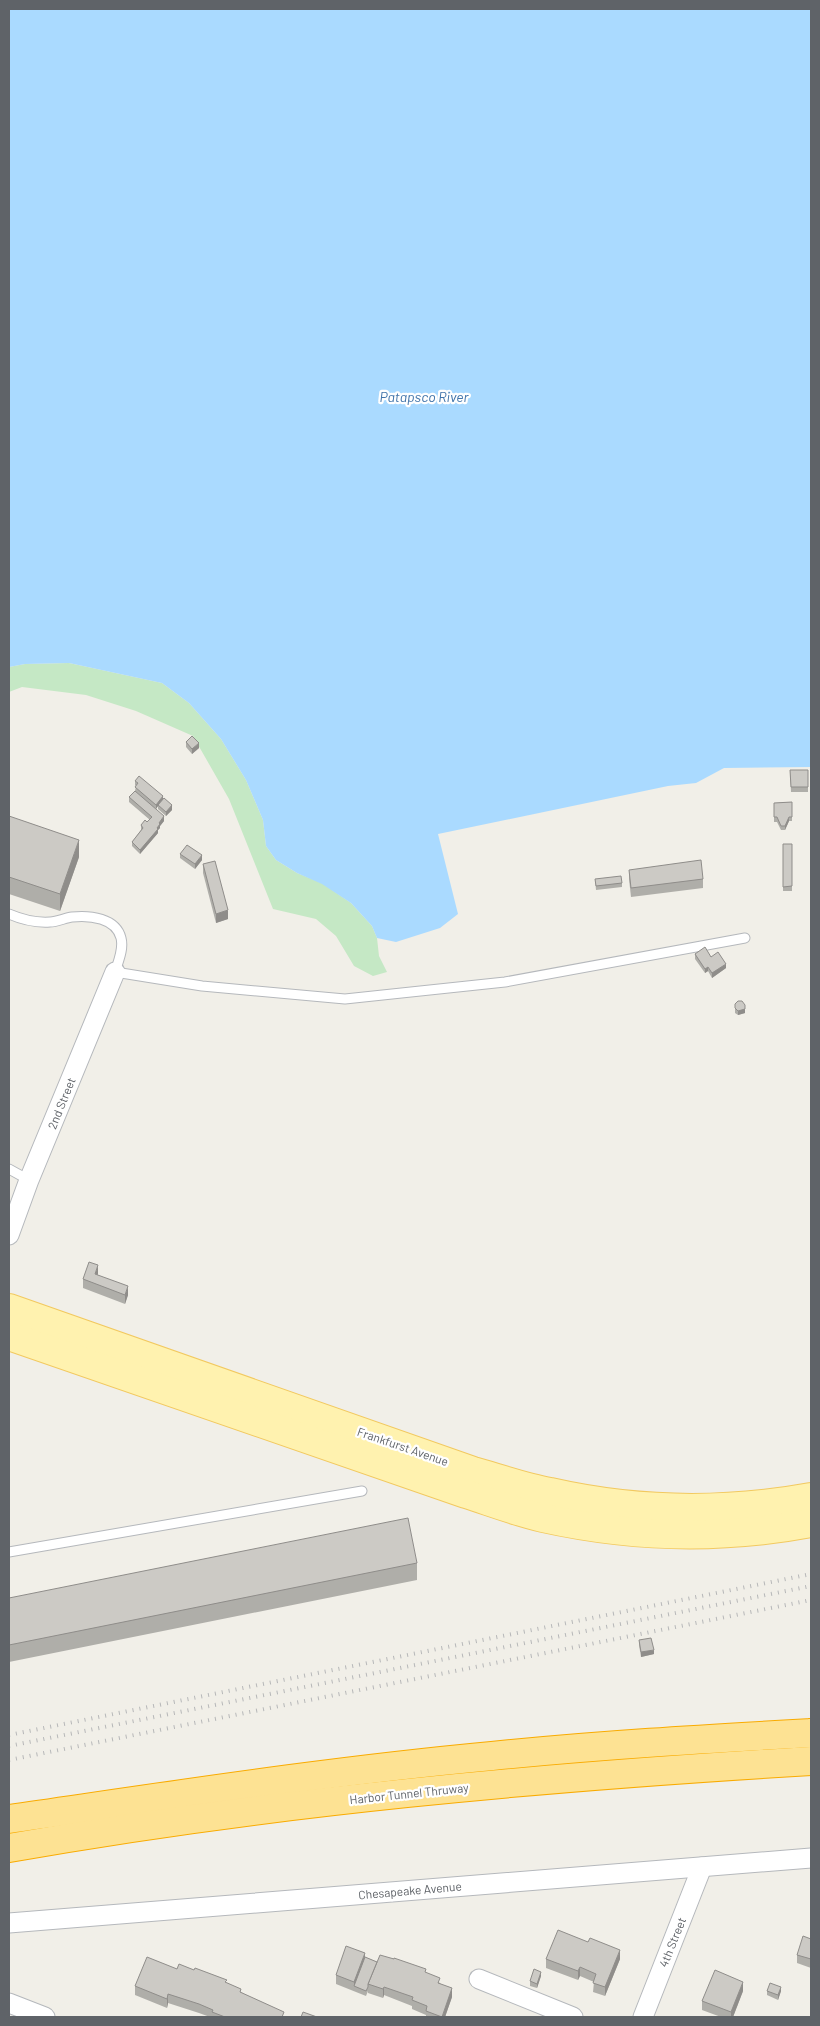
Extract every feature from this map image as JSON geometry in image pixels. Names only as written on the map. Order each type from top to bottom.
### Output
[{"type":"highway","points":[[9,1819],[312,1776],[491,1756],[649,1743],[811,1733]]},
{"type":"highway","name":"Harbor Tunnel Thruway","points":[[9,1848],[188,1820],[344,1800],[632,1772],[811,1761]]},
{"type":"main road","name":"Frankfurst Avenue","points":[[9,1308],[473,1471],[550,1492],[628,1506],[698,1509],[768,1505],[811,1497]]},
{"type":"main road","name":"Frankfurst Avenue","points":[[9,1336],[466,1494],[542,1518],[622,1532],[696,1536],[770,1531],[811,1522]]},
{"type":"street","name":"2nd Street","points":[[9,1235],[29,1180],[115,972]]},
{"type":"street","name":"Chesapeake Avenue","points":[[9,1923],[811,1858]]},
{"type":"street","name":"4th Street","points":[[642,2017],[702,1867]]},
{"type":"street","points":[[478,1979],[573,2017]]},
{"type":"street","points":[[9,2002],[45,2017]]},
{"type":"lane","points":[[9,914],[27,922],[51,922],[74,917],[94,917],[106,920],[116,929],[121,938],[121,951],[115,972],[202,986],[345,999],[505,982],[745,938]]},
{"type":"lane","points":[[9,1170],[29,1180]]},
{"type":"lane","points":[[9,1552],[362,1491]]},
{"type":"green space","points":[[69,663],[162,683],[189,703],[221,739],[246,780],[263,820],[266,846],[276,860],[297,873],[322,883],[351,903],[372,926],[377,938],[379,956],[387,972],[373,976],[354,966],[336,936],[316,919],[273,909],[229,799],[193,736],[136,711],[86,695],[22,687],[9,692],[9,667],[25,664]]},
{"type":"water","name":"Patapsco River","points":[[9,9],[811,9],[811,767],[724,768],[696,783],[668,786],[438,834],[458,914],[440,928],[396,942],[377,938],[372,926],[351,903],[322,884],[297,873],[276,860],[266,846],[263,820],[246,780],[221,739],[189,703],[162,683],[69,663],[25,664],[9,667]]},
{"type":"building","points":[[192,736],[199,743],[192,749],[186,742]]},
{"type":"building","points":[[790,770],[808,770],[808,787],[791,787]]},
{"type":"building","points":[[139,776],[163,796],[156,805],[135,787],[138,783],[135,781]]},
{"type":"building","points":[[135,791],[164,816],[159,823],[158,829],[140,850],[132,842],[143,828],[141,825],[145,820],[147,822],[152,817],[129,797]]},
{"type":"building","points":[[164,798],[172,805],[166,812],[158,805]]},
{"type":"building","points":[[792,802],[792,817],[789,817],[785,826],[781,826],[777,817],[774,817],[774,803]]},
{"type":"building","points":[[9,816],[79,840],[60,894],[9,877]]},
{"type":"building","points":[[783,844],[792,844],[792,886],[783,887]]},
{"type":"building","points":[[187,845],[202,855],[195,864],[180,854]]},
{"type":"building","points":[[701,860],[703,879],[631,888],[629,870]]},
{"type":"building","points":[[215,861],[228,910],[216,914],[203,864]]},
{"type":"building","points":[[621,876],[622,883],[596,886],[595,879]]},
{"type":"building","points":[[705,947],[711,957],[718,952],[726,964],[712,973],[708,967],[705,969],[695,954]]},
{"type":"building","points":[[738,1001],[742,1001],[745,1009],[738,1011],[735,1008],[735,1004]]},
{"type":"building","points":[[89,1262],[98,1265],[95,1274],[128,1286],[125,1295],[83,1279]]},
{"type":"building","points":[[408,1518],[417,1563],[9,1645],[9,1598]]},
{"type":"building","points":[[651,1638],[654,1650],[641,1652],[639,1640]]},
{"type":"building","points":[[558,1930],[588,1942],[590,1938],[620,1950],[605,1987],[593,1983],[596,1974],[580,1967],[578,1971],[546,1959]]},
{"type":"building","points":[[803,1936],[811,1939],[811,1959],[797,1955]]},
{"type":"building","points":[[346,1946],[365,1953],[354,1982],[336,1975]]},
{"type":"building","points":[[380,1955],[426,1969],[425,1972],[440,1978],[438,1983],[452,1988],[442,2017],[426,2011],[427,2006],[412,2000],[413,1997],[384,1987],[383,1989],[368,1984]]},
{"type":"building","points":[[147,1957],[177,1969],[179,1964],[227,1980],[225,1982],[241,1989],[240,1992],[284,2012],[282,2017],[225,2017],[199,2004],[168,1994],[167,1999],[135,1986]]},
{"type":"building","points":[[365,1957],[377,1962],[366,1991],[354,1986]]},
{"type":"building","points":[[534,1969],[541,1972],[537,1984],[530,1981]]},
{"type":"building","points":[[715,1970],[743,1982],[731,2012],[702,2001]]},
{"type":"building","points":[[770,1983],[781,1987],[778,1995],[767,1991]]},
{"type":"building","points":[[303,2012],[317,2017],[301,2017]]},
{"type":"railway","points":[[9,1735],[811,1574]]},
{"type":"railway","points":[[9,1746],[811,1586]]},
{"type":"railway","points":[[9,1760],[811,1600]]}]
